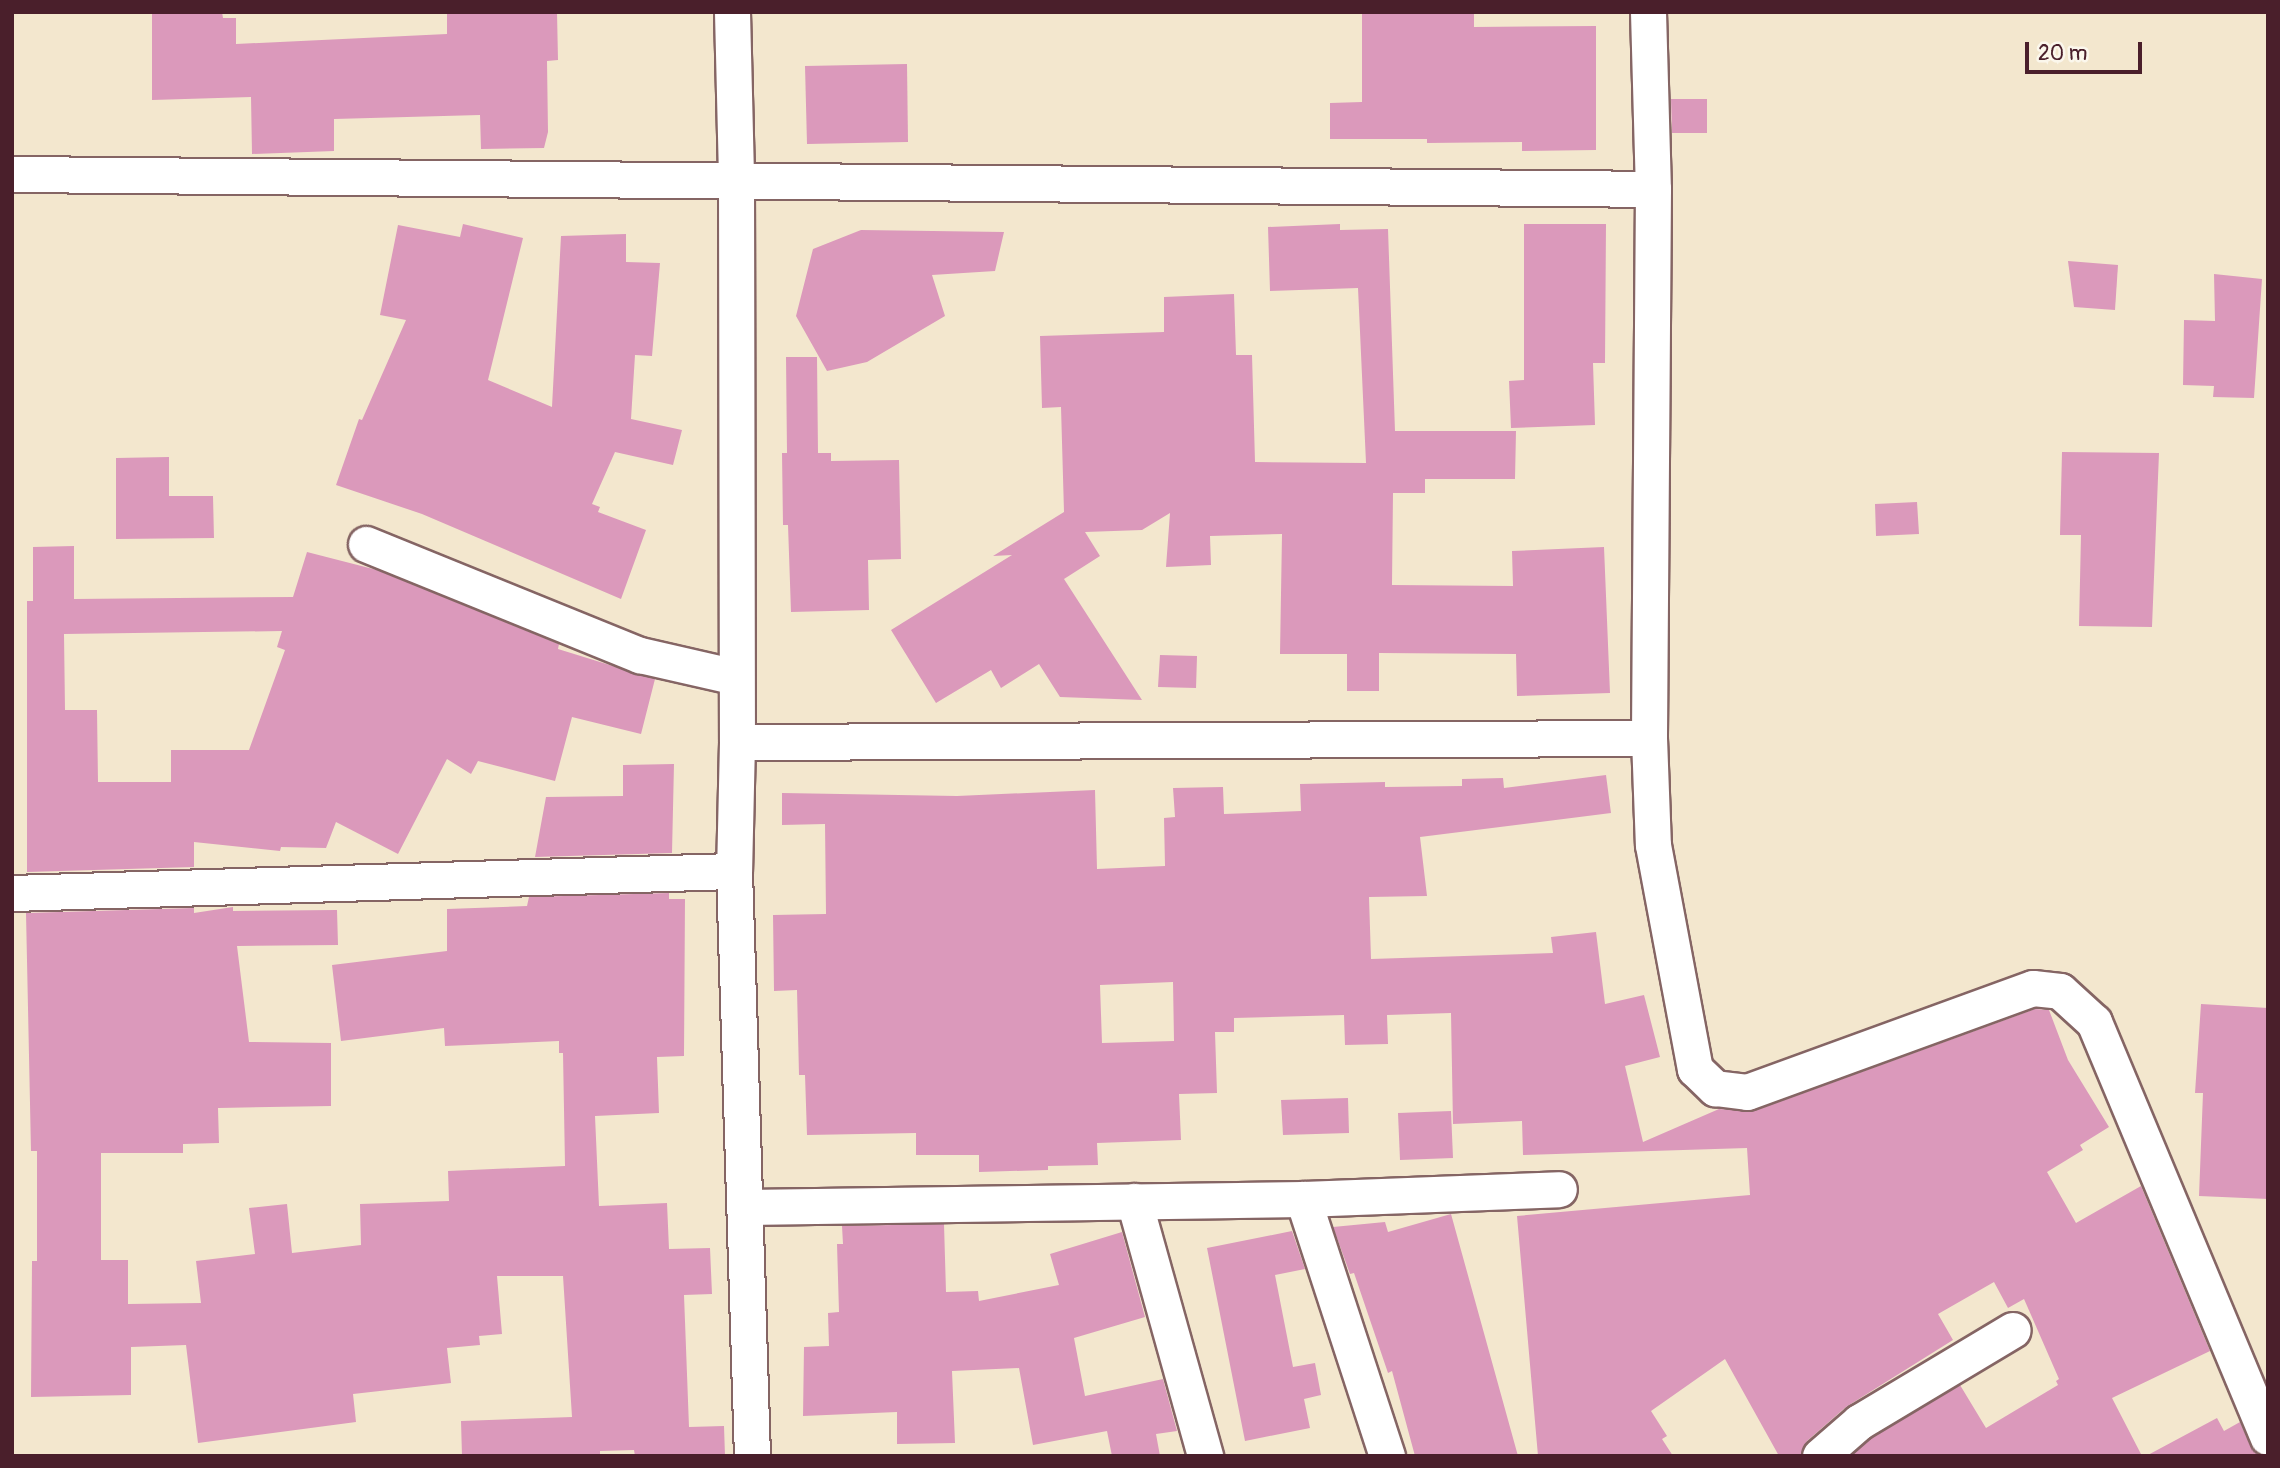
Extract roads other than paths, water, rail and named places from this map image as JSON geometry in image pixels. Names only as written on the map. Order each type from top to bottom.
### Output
[{"type":"street","points":[[732,12],[736,180],[737,742],[733,871],[752,1456]]},
{"type":"street","points":[[1648,12],[1653,189],[1649,738],[1653,845],[1695,1069],[1715,1088],[1747,1092],[2033,988],[2060,991],[2094,1022],[2268,1437]]},
{"type":"street","points":[[12,174],[1653,189]]},
{"type":"street","points":[[366,544],[640,655],[736,677]]},
{"type":"street","points":[[737,742],[1649,738]]},
{"type":"street","points":[[12,892],[733,871]]},
{"type":"street","points":[[745,1207],[1303,1199],[1559,1188]]},
{"type":"street","points":[[1303,1199],[1387,1456]]},
{"type":"street","points":[[1134,1200],[1205,1456]]},
{"type":"street","points":[[1820,1456],[1859,1422],[2013,1330]]}]
